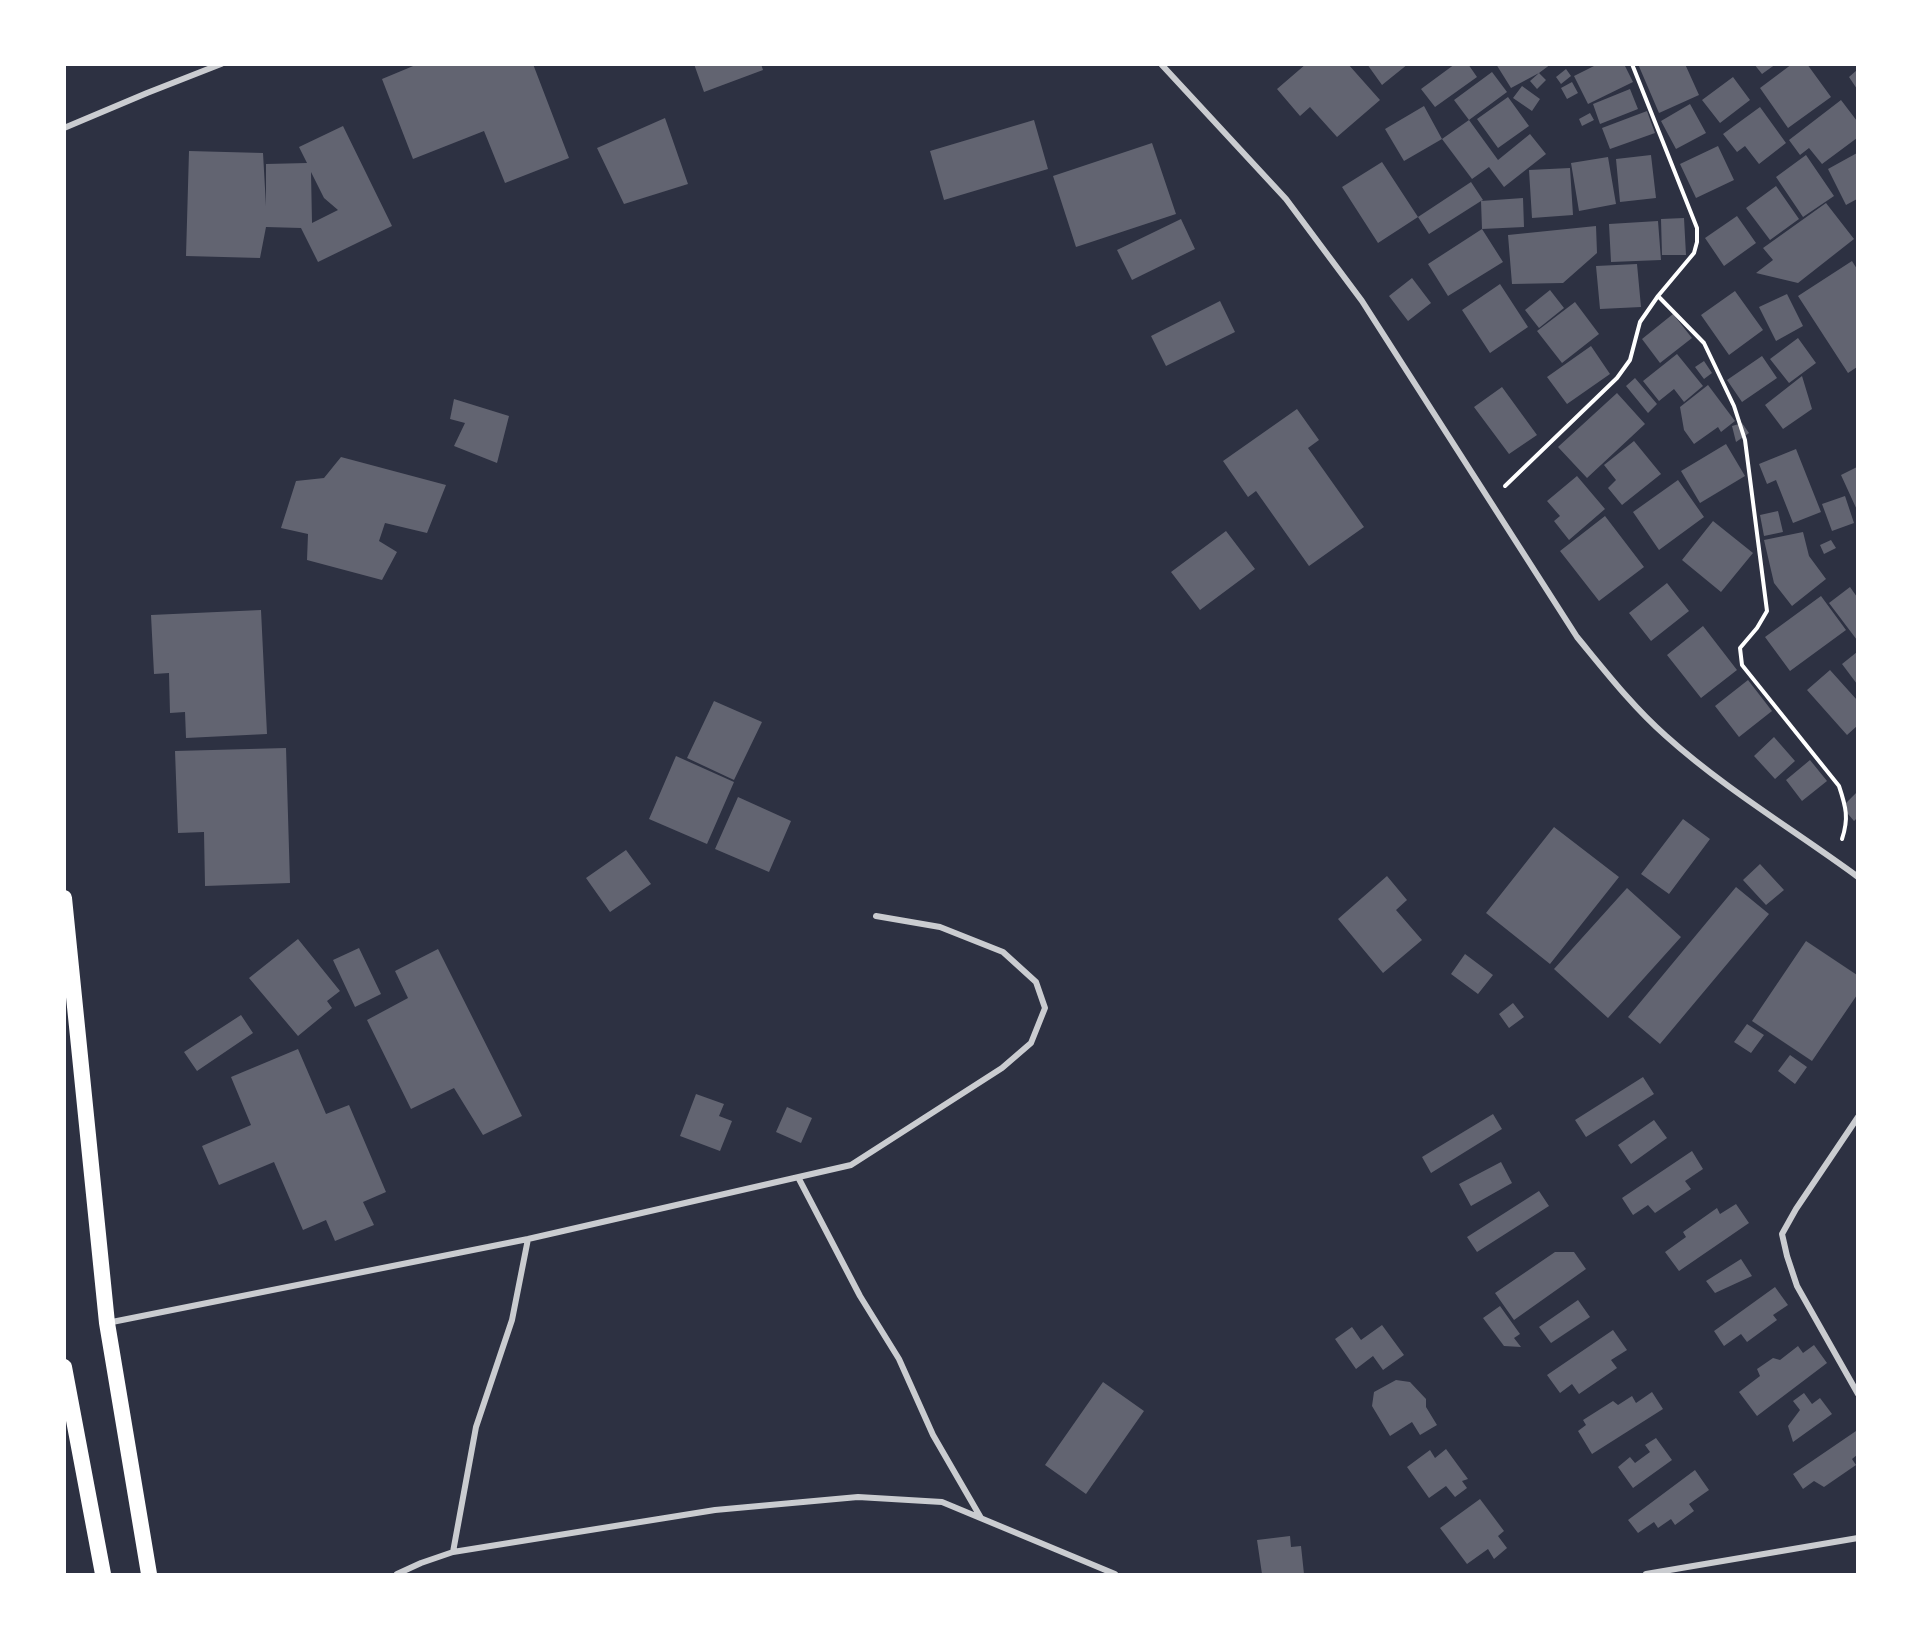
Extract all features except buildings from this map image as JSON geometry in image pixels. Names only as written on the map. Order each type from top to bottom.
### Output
[{"type":"highway","points":[[64,898],[107,1323],[149,1575]]},
{"type":"highway","points":[[64,1367],[103,1575]]},
{"type":"street","points":[[64,128],[220,64]]},
{"type":"street","points":[[1161,64],[1286,199],[1362,301],[1577,638],[1615,683],[1665,736],[1734,790],[1857,877]]},
{"type":"street","points":[[107,1323],[528,1239],[851,1166],[1002,1068],[1031,1043],[1045,1008],[1036,982],[1003,952],[940,927],[876,916]]},
{"type":"street","points":[[1857,1117],[1782,1234],[1786,1256],[1797,1286],[1857,1394]]},
{"type":"street","points":[[799,1179],[860,1296],[899,1359],[933,1435],[981,1519]]},
{"type":"street","points":[[453,1552],[476,1428],[512,1320],[528,1239]]},
{"type":"street","points":[[397,1575],[421,1563],[453,1552],[715,1510],[858,1497],[942,1502],[1115,1575]]},
{"type":"street","points":[[1646,1575],[1857,1538]]},
{"type":"path","points":[[1490,500],[1617,378],[1630,360],[1640,322],[1658,296],[1694,253],[1697,228],[1632,64]]},
{"type":"path","points":[[1658,296],[1704,343],[1734,406],[1745,440],[1767,611],[1757,628],[1740,648],[1742,665],[1839,786],[1847,823],[1834,860]]}]
